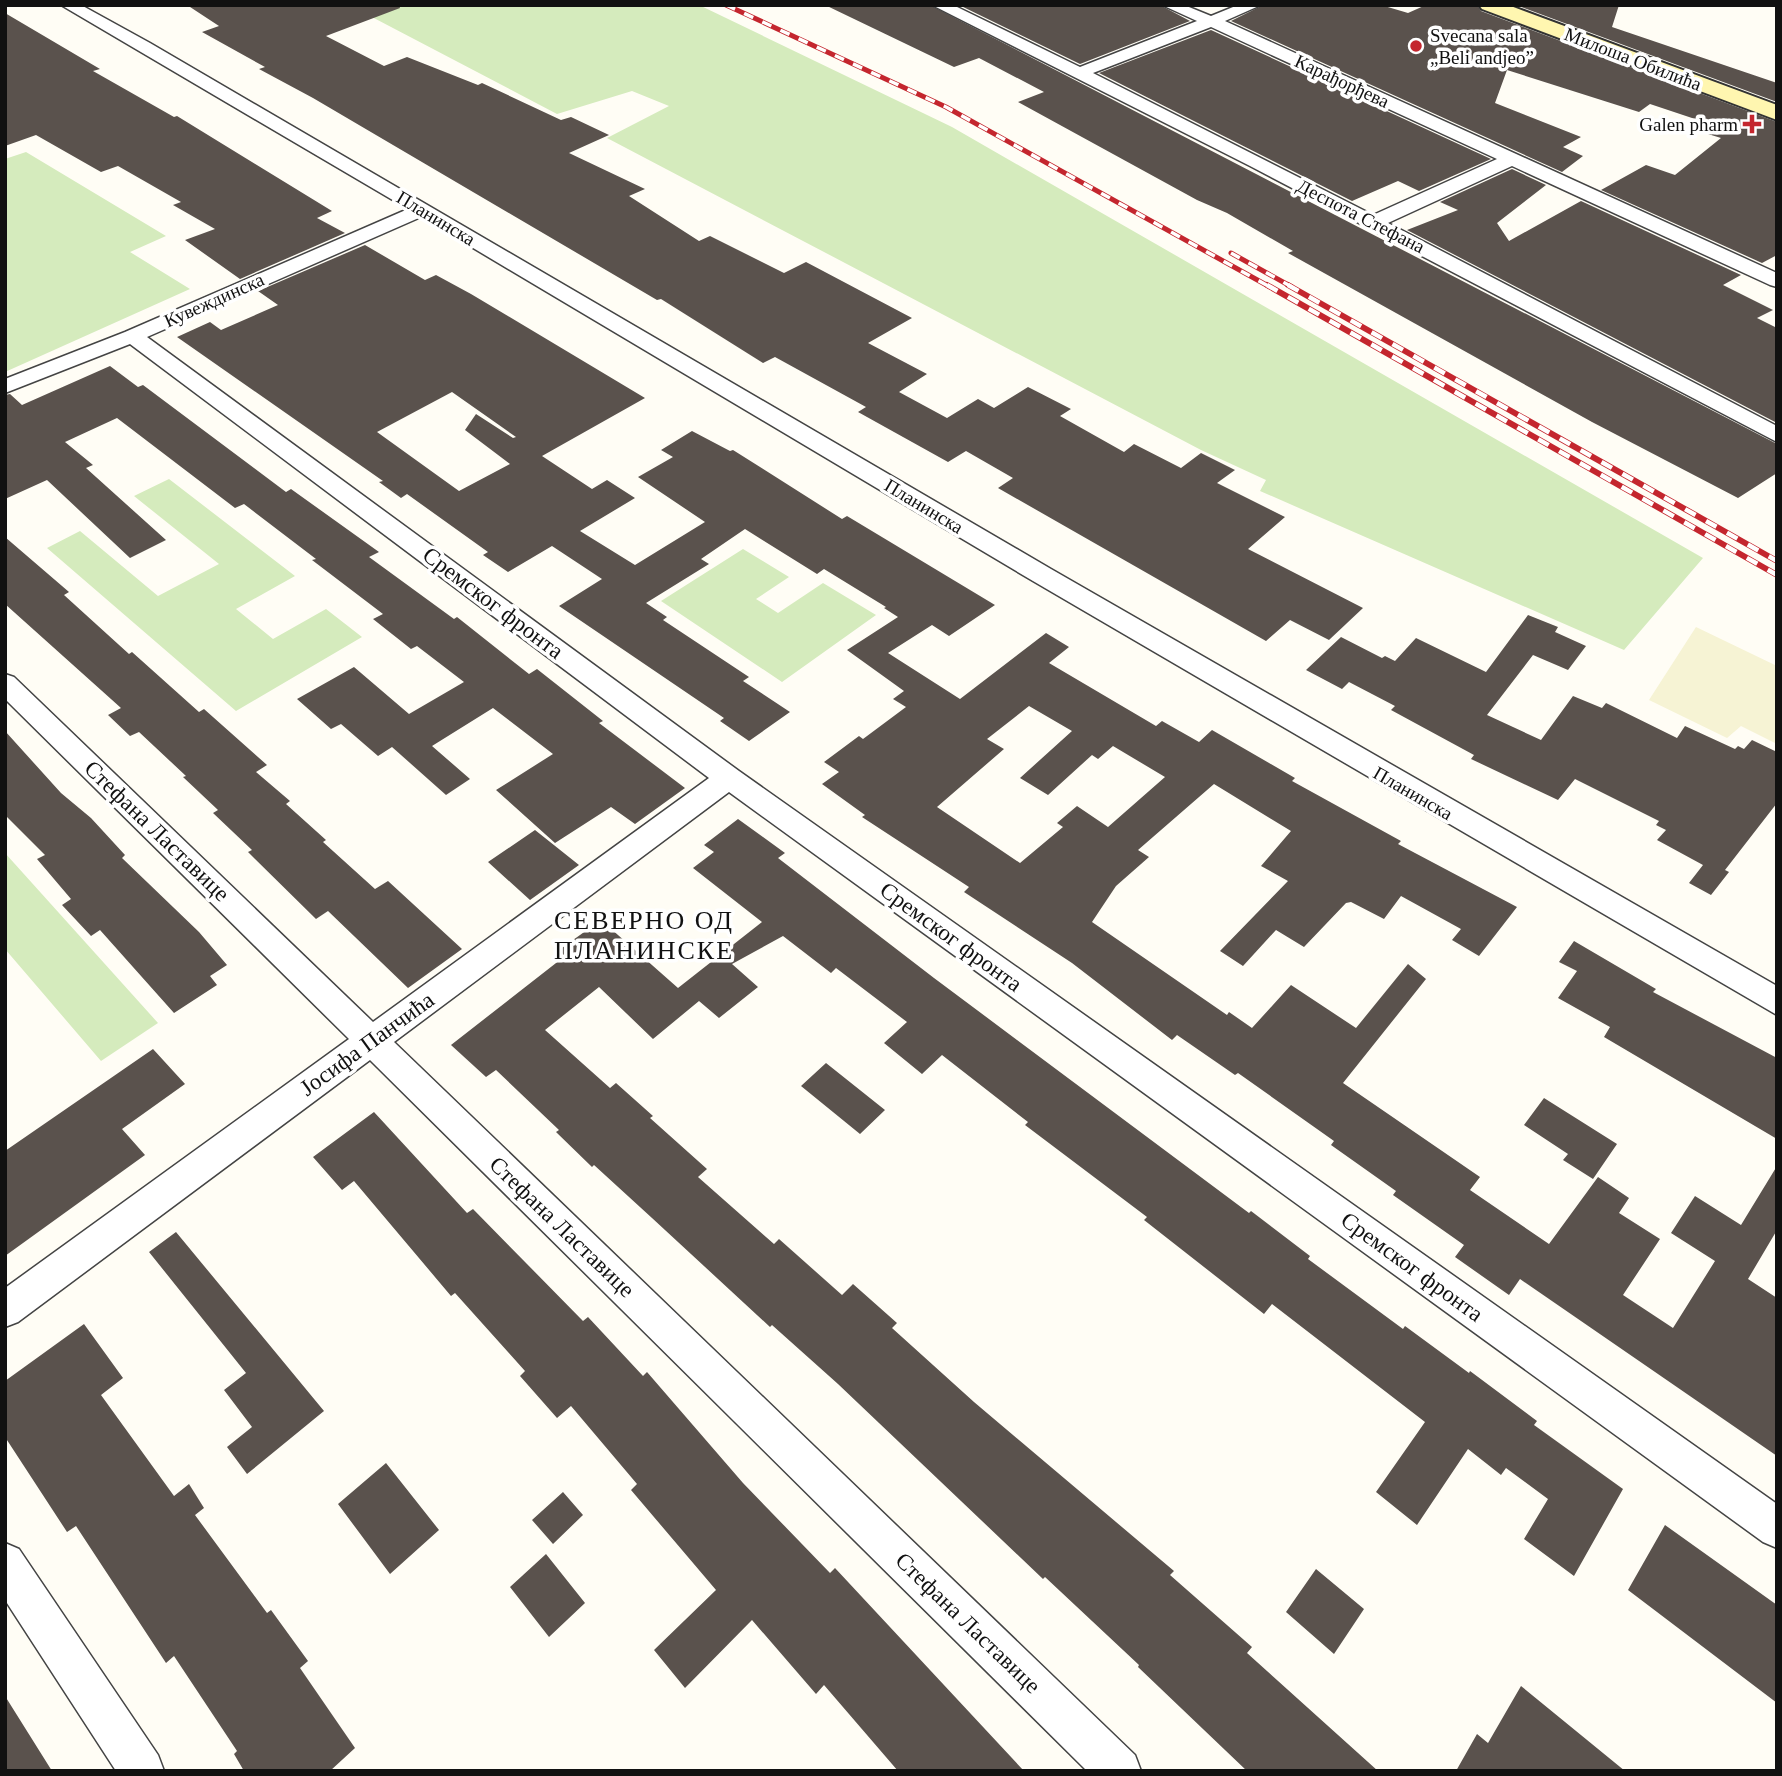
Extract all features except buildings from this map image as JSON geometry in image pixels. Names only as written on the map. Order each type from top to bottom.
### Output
[{"type":"street","name":"Деспота Стефана","points":[[940,5],[1081,72],[1374,222],[1777,435]]},
{"type":"street","name":"Карађорђева","points":[[1170,5],[1213,22],[1777,281]]},
{"type":"street","points":[[1081,72],[1253,5]]},
{"type":"street","name":"Милоша Обилића","points":[[1489,5],[1777,113]]},
{"type":"street","name":"Планинска","points":[[71,6],[422,209],[1065,589],[1777,1002]]},
{"type":"street","points":[[1374,222],[1513,159]]},
{"type":"street","name":"Кувеждинска","points":[[5,387],[132,336],[422,209]]},
{"type":"street","name":"Сремског фронта","points":[[132,336],[729,778],[1777,1528]]},
{"type":"street","name":"Стефана Ластавице","points":[[5,683],[1119,1771]]},
{"type":"street","name":"Јосифа Панчића","points":[[5,1310],[729,778]]},
{"type":"street","points":[[5,1563],[142,1771]]},
{"type":"shaded area","points":[[1696,627],[1777,666],[1777,744],[1741,726],[1727,738],[1649,700]]},
{"type":"green space","points":[[349,5],[699,5],[952,127],[1703,558],[1624,650],[1260,491],[1266,480],[1201,450],[607,138],[669,106],[632,91],[557,114]]},
{"type":"green space","points":[[26,152],[166,236],[130,252],[190,289],[5,372],[5,159]]},
{"type":"green space","points":[[169,479],[295,576],[236,609],[273,639],[326,609],[362,637],[236,711],[47,548],[80,531],[158,596],[219,564],[134,496]]},
{"type":"green space","points":[[743,549],[789,577],[756,599],[778,613],[823,583],[876,615],[782,682],[661,601]]},
{"type":"green space","points":[[5,853],[158,1023],[101,1061],[5,949]]},
{"type":"railway","points":[[726,5],[946,107],[1270,287]]},
{"type":"railway","points":[[1231,253],[1292,287]]},
{"type":"railway","points":[[1267,285],[1777,575]]},
{"type":"railway","points":[[1288,285],[1777,561]]},
{"type":"place","name":"Svecana sala „Beli andjeo”","points":[[1416,46]]},
{"type":"place","name":"Galen pharm","points":[[1752,124]]},
{"type":"district","name":"СЕВЕРНО ОД ПЛАНИНСКЕ","points":[[644,934]]}]
